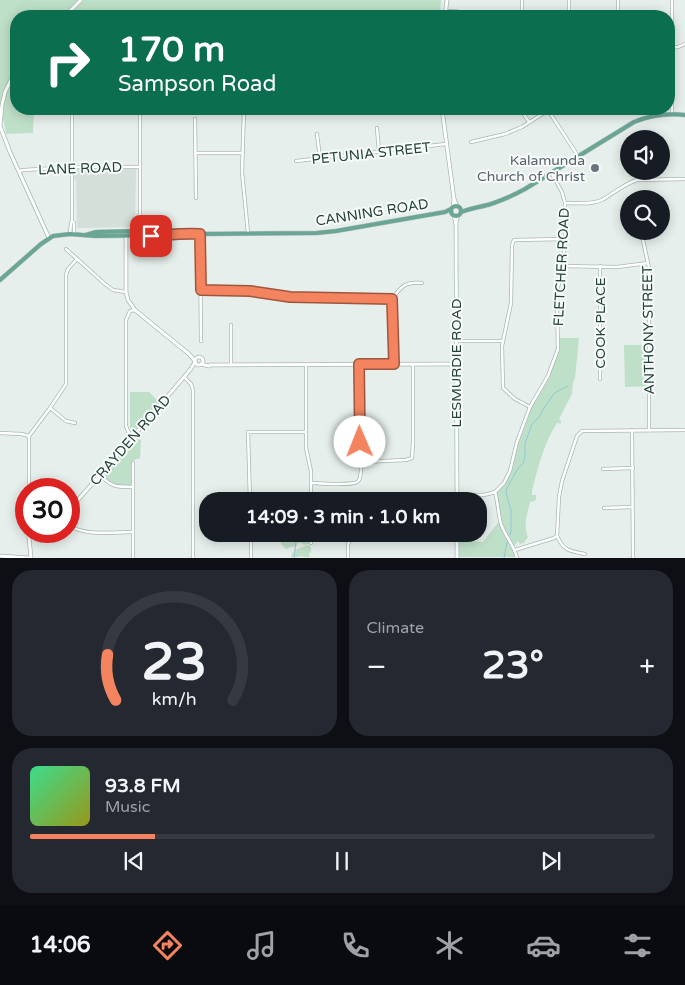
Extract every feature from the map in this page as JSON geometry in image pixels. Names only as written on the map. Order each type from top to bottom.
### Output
[{"type":"main road","points":[[456,211],[488,205],[507,198],[634,122],[651,116],[662,115]]},
{"type":"main road","name":"CANNING ROAD","points":[[0,280],[49,238],[58,235],[95,236],[140,232],[177,235],[181,233],[325,233],[456,211]]},
{"type":"street","points":[[71,10],[81,0]]},
{"type":"street","points":[[10,82],[2,105],[0,126],[49,238]]},
{"type":"street","points":[[72,115],[72,220],[74,223],[72,234]]},
{"type":"street","points":[[140,115],[140,214],[138,217],[140,232]]},
{"type":"street","points":[[244,115],[242,172],[248,233]]},
{"type":"street","name":"LESMURDIE ROAD","points":[[443,115],[456,211],[457,492]]},
{"type":"street","points":[[525,115],[529,122]]},
{"type":"street","points":[[471,142],[505,134],[522,127],[541,115]]},
{"type":"street","points":[[552,115],[578,156]]},
{"type":"street","points":[[195,119],[196,198]]},
{"type":"street","points":[[377,128],[379,152]]},
{"type":"street","points":[[317,134],[320,158]]},
{"type":"street","name":"PETUNIA STREET","points":[[296,161],[446,144]]},
{"type":"street","points":[[196,153],[242,153]]},
{"type":"street","name":"LANE ROAD","points":[[19,171],[72,167],[140,166]]},
{"type":"street","name":"FLETCHER ROAD","points":[[495,492],[504,484],[510,471],[517,442],[530,408],[548,376],[558,350],[557,306],[565,239],[565,203],[562,192],[551,173]]},
{"type":"street","points":[[565,203],[590,203],[601,200],[630,182],[638,180],[685,179]]},
{"type":"street","points":[[126,234],[126,292],[128,300],[135,310],[196,360],[196,364],[201,363],[209,366],[456,364]]},
{"type":"street","points":[[200,234],[201,341]]},
{"type":"street","points":[[530,408],[515,399],[503,388],[502,342],[510,311],[512,244],[514,240],[565,239]]},
{"type":"street","name":"ANTHONY STREET","points":[[643,240],[649,277],[649,430]]},
{"type":"street","points":[[66,249],[112,290],[126,292]]},
{"type":"street","points":[[29,478],[28,436],[66,384],[66,275],[68,269],[77,259]]},
{"type":"street","points":[[562,266],[617,266],[648,263]]},
{"type":"street","name":"COOK PLACE","points":[[600,266],[600,379]]},
{"type":"street","points":[[394,364],[392,299],[401,287],[407,284],[422,283]]},
{"type":"street","points":[[201,290],[250,291],[290,297],[392,299]]},
{"type":"street","points":[[133,438],[126,426],[126,320],[130,311],[135,310]]},
{"type":"street","points":[[231,325],[231,365]]},
{"type":"street","points":[[456,341],[502,342]]},
{"type":"street","points":[[196,360],[201,358],[201,363]]},
{"type":"street","name":"CRAYDEN ROAD","points":[[80,498],[133,438],[190,370],[196,360]]},
{"type":"street","name":"CRAYDEN ROAD","points":[[190,370],[201,363]]},
{"type":"street","points":[[311,483],[351,484],[358,482],[360,479],[359,364]]},
{"type":"street","points":[[361,462],[406,460],[412,458],[413,364]]},
{"type":"street","points":[[306,365],[306,448],[311,471],[311,492]]},
{"type":"street","points":[[184,377],[191,384],[193,390],[193,558]]},
{"type":"street","points":[[50,408],[66,421],[75,423]]},
{"type":"street","points":[[632,430],[633,558]]},
{"type":"street","points":[[585,554],[566,550],[560,544],[557,536],[559,497],[577,436],[582,431],[685,430]]},
{"type":"street","points":[[250,492],[248,432],[306,432]]},
{"type":"street","points":[[0,433],[28,436]]},
{"type":"street","points":[[133,463],[133,558]]},
{"type":"street","points":[[602,469],[633,468]]},
{"type":"street","points":[[100,475],[106,482],[112,485],[133,487]]},
{"type":"street","points":[[487,494],[495,492],[500,520],[517,558]]},
{"type":"street","points":[[604,508],[633,507]]},
{"type":"street","points":[[80,530],[101,533],[133,532]]},
{"type":"street","points":[[515,550],[557,536]]},
{"type":"street","points":[[251,542],[251,558]]},
{"type":"street","points":[[348,558],[349,542]]},
{"type":"street","points":[[457,542],[457,558]]},
{"type":"street","points":[[0,556],[29,557],[29,543]]},
{"type":"shaded area","points":[[74,169],[136,169],[135,227],[77,228]]},
{"type":"green space","points":[[0,0],[441,0],[440,10],[10,10],[10,115],[34,115],[33,133],[6,134],[4,121],[0,120]]},
{"type":"green space","points":[[558,338],[579,338],[572,394],[559,419],[561,424],[557,423],[545,447],[532,491],[532,495],[536,495],[536,499],[530,502],[526,520],[528,537],[524,543],[520,544],[518,541],[513,547],[517,557],[457,557],[457,542],[487,542],[487,537],[500,520],[495,492],[504,483],[510,471],[517,442],[530,408],[548,376],[558,350]]},
{"type":"green space","points":[[624,345],[649,345],[649,386],[625,387]]},
{"type":"green space","points":[[130,392],[149,392],[161,404],[138,432],[130,428]]},
{"type":"green space","points":[[133,438],[141,440],[140,458],[134,460],[133,487],[112,485],[100,475]]},
{"type":"green space","points":[[281,542],[311,542],[305,545],[298,543],[296,546],[286,549]]},
{"type":"green space","points":[[308,545],[311,547],[310,557],[291,557],[295,550]]},
{"type":"waterway","points":[[510,535],[511,510],[506,493],[507,488],[524,462],[525,443],[532,424],[539,417],[553,395],[568,386]]},
{"type":"waterway","points":[[294,558],[296,542]]},
{"type":"waterway","points":[[504,558],[507,542]]},
{"type":"place","name":"Kalamunda Church of Christ","points":[[595,168]]},
{"type":"route","points":[[151,236],[177,235],[181,233],[200,234],[201,290],[250,291],[290,297],[392,299],[394,364],[359,364],[360,442]]}]
